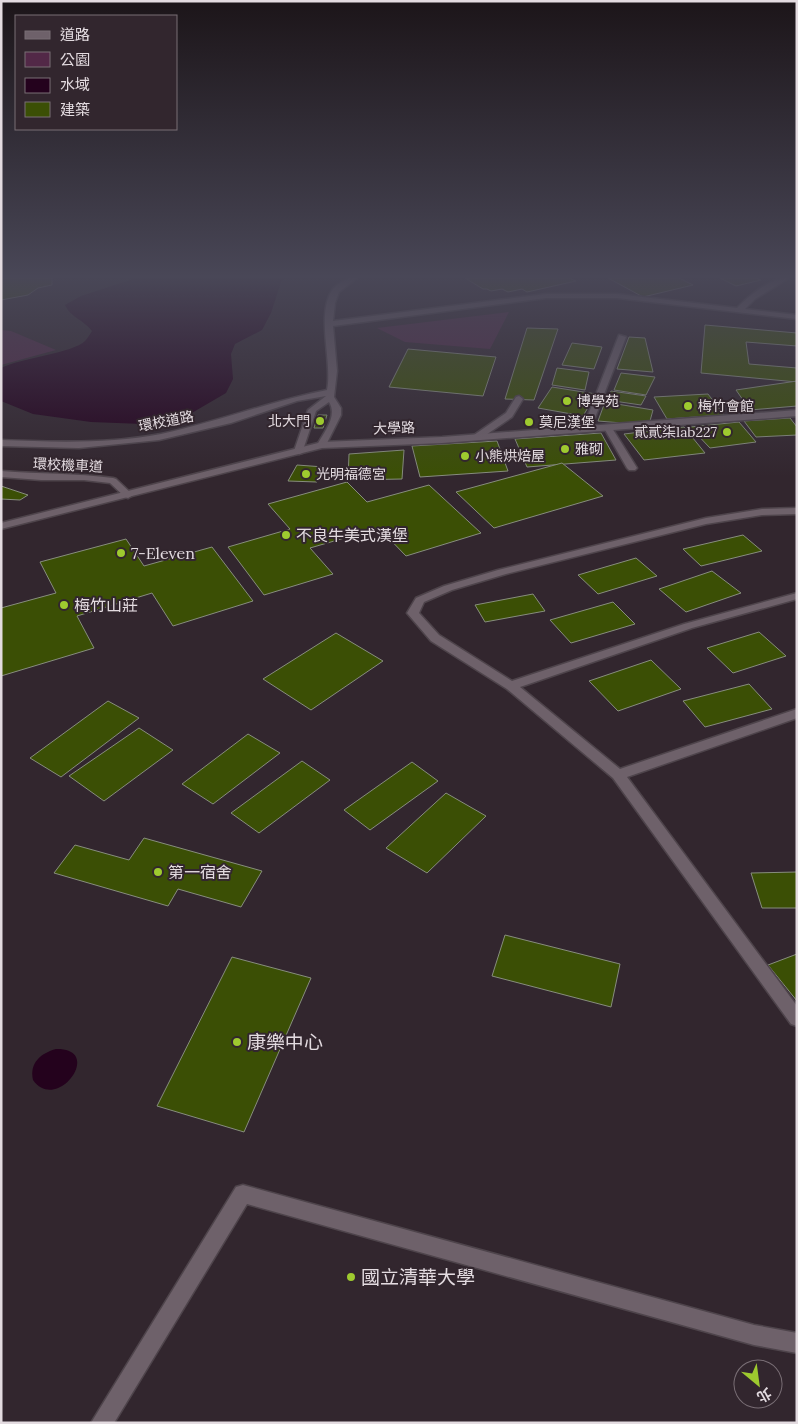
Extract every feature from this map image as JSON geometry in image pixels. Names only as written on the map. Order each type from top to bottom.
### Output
[{"type":"street","points":[[322,445],[336,416],[337,408],[331,394],[334,375],[332,344]]},
{"type":"street","points":[[587,428],[619,344]]},
{"type":"street","points":[[299,451],[312,410],[331,394]]},
{"type":"street","name":"環校道路","points":[[1,444],[79,445],[159,438],[228,421],[295,399],[331,394]]},
{"type":"street","points":[[477,437],[509,415],[519,399]]},
{"type":"street","name":"大學路","points":[[1,526],[322,445],[477,437],[797,413]]},
{"type":"street","points":[[608,428],[632,468]]},
{"type":"street","name":"環校機車道","points":[[1,474],[42,477],[84,477],[113,481],[128,495]]},
{"type":"street","points":[[797,511],[762,512],[706,522],[502,572],[448,588],[420,600],[413,613],[435,638],[511,686],[618,775],[797,1019]]},
{"type":"street","points":[[511,686],[688,626],[797,596]]},
{"type":"street","points":[[618,775],[797,713]]},
{"type":"street","points":[[102,1423],[243,1194],[754,1335],[797,1343]]},
{"type":"green space","points":[[1,344],[43,344],[56,350],[1,365]]},
{"type":"green space","points":[[435,344],[492,344],[490,349]]},
{"type":"water","points":[[235,344],[231,354],[233,379],[226,393],[190,414],[143,424],[91,422],[33,414],[1,401],[1,368],[79,345]]},
{"type":"water","points":[[56,1049],[70,1051],[76,1058],[77,1067],[72,1077],[64,1085],[54,1089],[43,1088],[33,1080],[33,1069],[41,1056]]},
{"type":"building","points":[[522,344],[553,344],[534,400],[505,399]]},
{"type":"building","points":[[571,344],[602,347],[594,369],[562,365]]},
{"type":"building","points":[[626,344],[647,344],[653,372],[617,369]]},
{"type":"building","points":[[703,344],[746,344],[749,364],[797,368],[797,382],[701,373]]},
{"type":"building","points":[[408,349],[496,357],[483,396],[389,387]]},
{"type":"building","points":[[557,368],[589,372],[585,390],[552,385]]},
{"type":"building","points":[[621,373],[655,377],[646,395],[614,390]]},
{"type":"building","points":[[797,381],[797,406],[750,410],[736,390]]},
{"type":"building","name":"博學苑","points":[[552,387],[596,394],[583,416],[538,408]]},
{"type":"building","points":[[611,391],[646,396],[641,405],[607,400]]},
{"type":"building","name":"梅竹會館","points":[[708,394],[724,415],[667,419],[654,397]]},
{"type":"building","points":[[605,402],[653,410],[650,421],[622,423],[598,421]]},
{"type":"building","name":"北大門","points":[[318,415],[327,415],[323,428],[314,428]]},
{"type":"building","points":[[790,418],[797,427],[797,435],[756,437],[744,421]]},
{"type":"building","points":[[739,422],[756,442],[710,448],[690,427]]},
{"type":"building","points":[[684,427],[705,453],[644,460],[624,434]]},
{"type":"building","name":"雅砌","points":[[601,433],[616,460],[527,467],[515,439]]},
{"type":"building","points":[[497,441],[508,471],[420,477],[412,446]]},
{"type":"building","points":[[404,450],[402,479],[348,480],[349,454]]},
{"type":"building","points":[[562,463],[603,496],[494,528],[456,492]]},
{"type":"building","name":"光明福德宮","points":[[297,465],[324,467],[317,482],[288,481]]},
{"type":"building","points":[[347,482],[367,502],[429,485],[481,533],[406,556],[379,528],[310,548],[333,574],[264,595],[228,547],[290,529],[268,504]]},
{"type":"building","points":[[1,486],[28,495],[20,500],[1,499]]},
{"type":"building","points":[[743,535],[762,551],[701,566],[683,549]]},
{"type":"building","name":"梅竹山莊","points":[[126,539],[144,566],[212,547],[253,601],[173,626],[152,593],[77,616],[94,648],[1,676],[1,608],[56,593],[40,562]]},
{"type":"building","points":[[636,558],[657,576],[598,594],[578,575]]},
{"type":"building","points":[[712,571],[741,593],[686,612],[659,589]]},
{"type":"building","points":[[533,594],[545,611],[485,622],[475,605]]},
{"type":"building","points":[[613,602],[635,624],[571,643],[550,620]]},
{"type":"building","points":[[759,632],[786,656],[733,673],[707,648]]},
{"type":"building","points":[[336,633],[383,661],[311,710],[263,679]]},
{"type":"building","points":[[651,660],[681,689],[618,711],[589,681]]},
{"type":"building","points":[[749,684],[772,709],[705,727],[683,701]]},
{"type":"building","points":[[108,701],[139,718],[61,777],[30,758]]},
{"type":"building","points":[[139,728],[173,750],[104,801],[69,776]]},
{"type":"building","points":[[248,734],[280,753],[213,804],[182,784]]},
{"type":"building","points":[[302,761],[330,780],[259,833],[231,813]]},
{"type":"building","points":[[412,762],[438,781],[370,830],[344,810]]},
{"type":"building","points":[[446,793],[486,816],[427,873],[386,848]]},
{"type":"building","name":"第一宿舍","points":[[144,838],[262,871],[241,907],[178,889],[168,906],[54,873],[75,845],[129,860]]},
{"type":"building","points":[[797,872],[797,908],[762,908],[751,873]]},
{"type":"building","points":[[505,935],[620,964],[611,1007],[492,976]]},
{"type":"building","points":[[797,954],[797,1001],[768,965]]},
{"type":"building","name":"康樂中心","points":[[232,957],[311,978],[244,1132],[157,1106]]},
{"type":"place","name":"博學苑","points":[[567,401]]},
{"type":"place","name":"梅竹會館","points":[[688,406]]},
{"type":"place","name":"北大門","points":[[320,421]]},
{"type":"place","name":"莫尼漢堡","points":[[529,422]]},
{"type":"place","name":"貳貳柒lab227","points":[[727,432]]},
{"type":"place","name":"雅砌","points":[[565,449]]},
{"type":"place","name":"小熊烘焙屋","points":[[465,456]]},
{"type":"place","name":"光明福德宮","points":[[306,474]]},
{"type":"place","name":"不良牛美式漢堡","points":[[286,535]]},
{"type":"place","name":"7-Eleven","points":[[121,553]]},
{"type":"place","name":"梅竹山莊","points":[[64,605]]},
{"type":"place","name":"第一宿舍","points":[[158,872]]},
{"type":"place","name":"康樂中心","points":[[237,1042]]},
{"type":"place","name":"國立清華大學","points":[[351,1277]]}]
